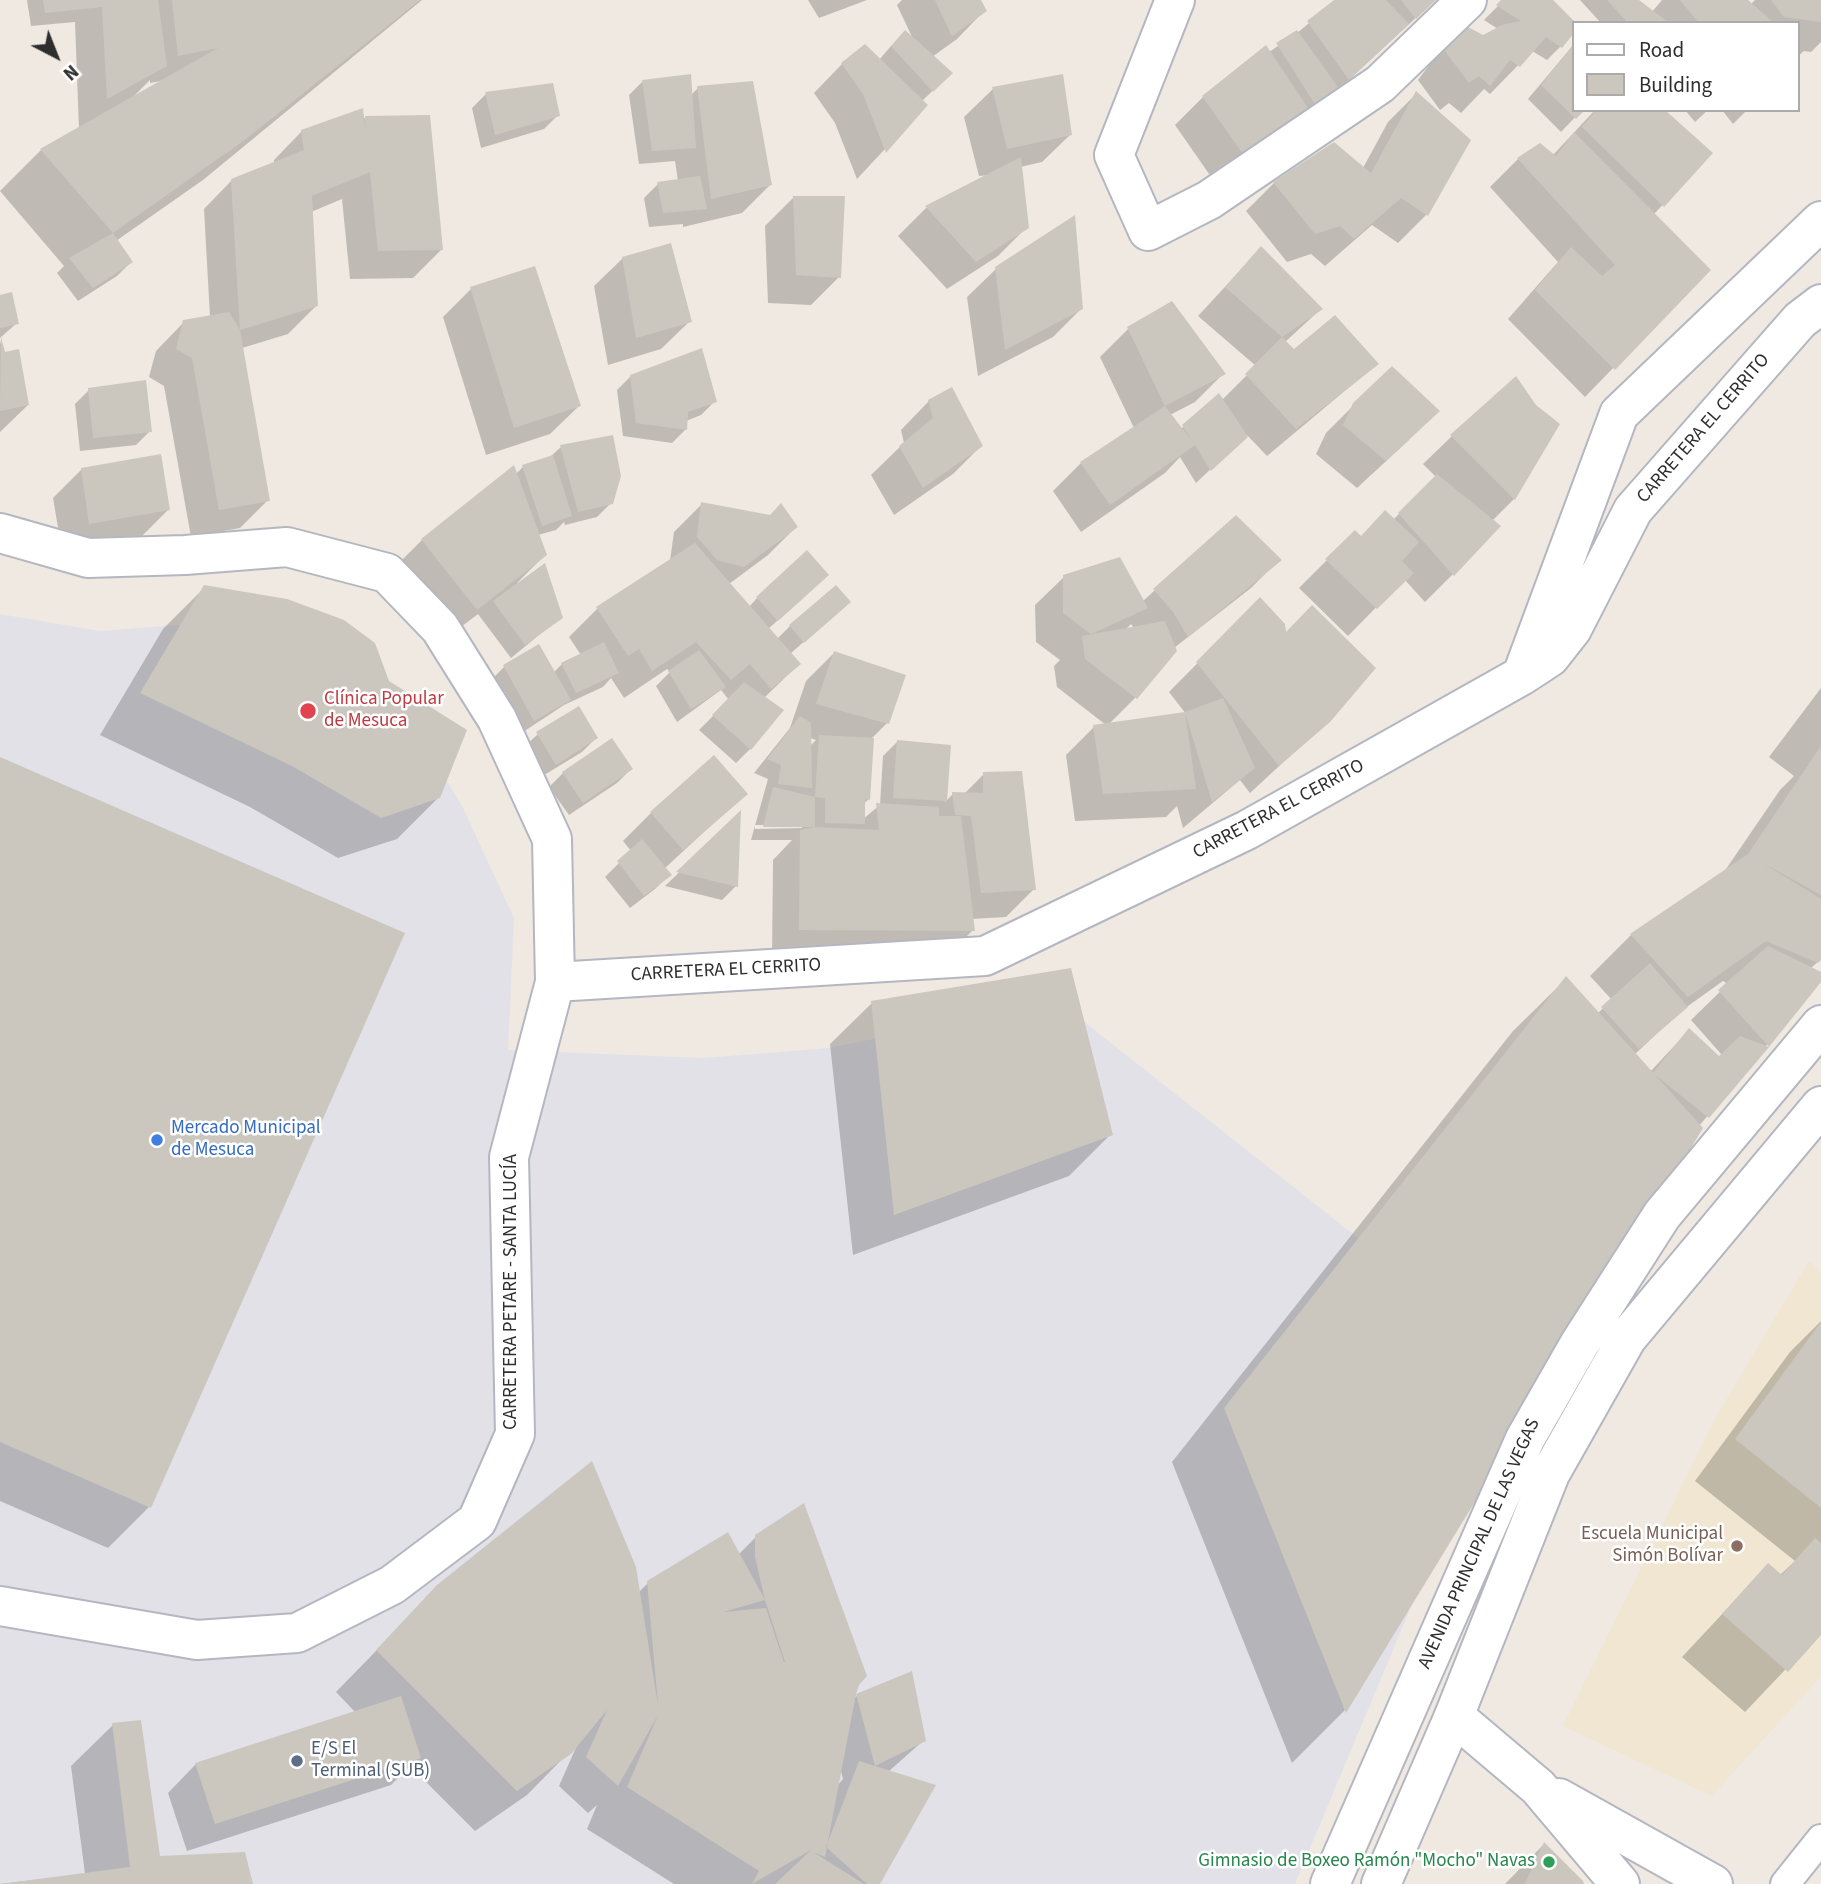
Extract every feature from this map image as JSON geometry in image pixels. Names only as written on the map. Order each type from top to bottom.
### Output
[{"type":"street","points":[[1175,0],[1114,155],[1148,231],[1209,200],[1380,84],[1467,0]]},
{"type":"street","points":[[1521,677],[1619,414],[1821,221]]},
{"type":"street","name":"CARRETERA EL CERRITO","points":[[555,982],[985,956],[1247,830],[1521,677],[1550,657],[1572,629],[1633,510],[1800,320],[1821,304]]},
{"type":"street","name":"CARRETERA PETARE - SANTA LUCÍA","points":[[0,533],[88,558],[185,555],[287,547],[387,573],[440,628],[497,719],[552,839],[555,982],[509,1157],[515,1434],[477,1521],[393,1585],[297,1633],[197,1640],[0,1606]]},
{"type":"street","name":"AVENIDA PRINCIPAL DE LAS VEGAS","points":[[1330,1884],[1525,1439],[1580,1343],[1662,1215],[1821,1025]]},
{"type":"street","name":"AVENIDA PRINCIPAL DE LAS VEGAS","points":[[1381,1884],[1454,1716],[1550,1474],[1627,1338],[1821,1106]]},
{"type":"street","points":[[1454,1716],[1538,1787],[1620,1884]]},
{"type":"street","points":[[1538,1787],[1713,1884]]},
{"type":"lane","points":[[1785,1884],[1821,1839]]},
{"type":"shaded area","points":[[0,614],[100,631],[239,620],[394,691],[463,808],[514,918],[508,1050],[704,1058],[828,1048],[1059,1002],[1514,1361],[1295,1884],[0,1884]]},
{"type":"shaded area","name":"Escuela Municipal Simón Bolívar","points":[[1809,1261],[1821,1272],[1821,1676],[1712,1796],[1563,1726],[1717,1415]]},
{"type":"building","points":[[43,0],[158,0],[167,66],[107,99],[102,7],[45,13]]},
{"type":"building","points":[[172,0],[420,0],[246,139],[113,233],[40,149],[218,48],[178,56]]},
{"type":"building","points":[[935,0],[981,0],[987,11],[952,36]]},
{"type":"building","points":[[1334,0],[1386,0],[1409,24],[1349,80],[1307,21]]},
{"type":"building","points":[[1401,0],[1436,0],[1416,19]]},
{"type":"building","points":[[1501,0],[1553,0],[1574,21],[1573,34],[1562,48],[1546,37],[1520,67],[1510,60],[1490,86],[1479,76],[1469,83],[1445,51],[1464,25],[1483,35],[1502,25],[1521,21],[1496,5]]},
{"type":"building","points":[[1607,0],[1639,0],[1666,21],[1626,21]]},
{"type":"building","points":[[1680,0],[1748,0],[1772,21],[1697,21]]},
{"type":"building","points":[[1771,0],[1821,0],[1821,22],[1784,17]]},
{"type":"building","points":[[905,30],[953,73],[933,92],[891,46]]},
{"type":"building","points":[[1297,30],[1340,90],[1316,106],[1276,43]]},
{"type":"building","points":[[865,44],[928,105],[886,153],[863,94],[841,63]]},
{"type":"building","points":[[1266,45],[1310,111],[1243,154],[1202,96]]},
{"type":"building","points":[[1573,45],[1573,112],[1583,112],[1576,119],[1541,85]]},
{"type":"building","points":[[691,74],[696,148],[652,151],[642,80]]},
{"type":"building","points":[[1063,74],[1072,135],[1007,149],[992,87]]},
{"type":"building","points":[[753,81],[772,185],[711,199],[697,86]]},
{"type":"building","points":[[553,83],[560,116],[495,135],[485,92]]},
{"type":"building","points":[[1416,91],[1471,140],[1428,216],[1401,198],[1354,239],[1340,226],[1315,234],[1273,182],[1334,142],[1371,173]]},
{"type":"building","points":[[363,108],[366,135],[365,116],[430,115],[443,250],[378,251],[370,172],[312,196],[318,306],[240,330],[231,179],[304,150],[301,130]]},
{"type":"building","points":[[1594,112],[1667,112],[1713,153],[1664,207],[1582,127]]},
{"type":"building","points":[[1574,132],[1711,270],[1615,370],[1535,290],[1571,247],[1602,276],[1615,265],[1517,158],[1540,143],[1556,156]]},
{"type":"building","points":[[1021,157],[1029,228],[976,262],[925,206]]},
{"type":"building","points":[[700,176],[707,209],[663,213],[657,182]]},
{"type":"building","points":[[793,196],[845,196],[841,278],[796,275]]},
{"type":"building","points":[[1075,215],[1083,309],[1005,350],[995,267]]},
{"type":"building","points":[[113,233],[133,262],[93,288],[69,258]]},
{"type":"building","points":[[671,243],[692,322],[636,338],[622,257]]},
{"type":"building","points":[[1261,246],[1323,309],[1282,337],[1225,287]]},
{"type":"building","points":[[535,266],[581,406],[514,428],[470,287]]},
{"type":"building","points":[[12,292],[19,324],[0,328],[0,295]]},
{"type":"building","points":[[1172,301],[1226,374],[1165,406],[1127,327]]},
{"type":"building","points":[[229,312],[240,330],[270,501],[219,510],[192,358],[176,349],[183,320]]},
{"type":"building","points":[[1335,315],[1379,364],[1296,429],[1245,374],[1282,337],[1294,349]]},
{"type":"building","points":[[1,337],[5,352],[19,349],[29,405],[0,411]]},
{"type":"building","points":[[702,348],[717,402],[688,412],[687,430],[636,423],[630,375]]},
{"type":"building","points":[[1392,366],[1440,411],[1386,461],[1343,425],[1353,403]]},
{"type":"building","points":[[1516,376],[1536,405],[1560,424],[1515,500],[1450,435]]},
{"type":"building","points":[[146,380],[152,432],[93,438],[88,388]]},
{"type":"building","points":[[952,387],[983,446],[923,488],[899,446],[933,418],[928,400]]},
{"type":"building","points":[[1219,393],[1248,437],[1211,471],[1195,445],[1110,505],[1080,462],[1165,406],[1192,441],[1182,425]]},
{"type":"building","points":[[613,435],[621,476],[613,504],[578,512],[560,445]]},
{"type":"building","points":[[161,454],[170,510],[89,524],[81,468]]},
{"type":"building","points":[[553,455],[572,516],[542,526],[522,465]]},
{"type":"building","points":[[514,465],[547,555],[477,610],[421,539]]},
{"type":"building","points":[[1437,474],[1501,526],[1454,576],[1398,513]]},
{"type":"building","points":[[701,502],[770,515],[781,503],[798,527],[744,567],[717,560],[697,537]]},
{"type":"building","points":[[1385,510],[1419,542],[1402,561],[1414,573],[1377,609],[1325,559],[1355,530],[1361,536]]},
{"type":"building","points":[[1236,515],[1282,560],[1188,637],[1173,612],[1153,589]]},
{"type":"building","points":[[695,543],[801,664],[771,689],[750,664],[731,680],[696,642],[652,671],[639,649],[628,656],[596,607]]},
{"type":"building","points":[[807,550],[829,575],[778,621],[756,597]]},
{"type":"building","points":[[1120,557],[1148,608],[1091,634],[1063,613],[1063,575]]},
{"type":"building","points":[[545,563],[563,618],[525,645],[493,601]]},
{"type":"building","name":"Clínica Popular de Mesuca","points":[[204,585],[287,599],[344,620],[375,643],[389,681],[467,730],[440,798],[381,818],[292,766],[140,693]]},
{"type":"building","points":[[836,585],[851,602],[804,643],[789,625]]},
{"type":"building","points":[[1260,597],[1285,624],[1286,632],[1312,605],[1376,668],[1330,722],[1279,766],[1196,662]]},
{"type":"building","points":[[1165,621],[1177,651],[1137,699],[1085,659],[1082,636]]},
{"type":"building","points":[[604,642],[619,673],[576,693],[561,663]]},
{"type":"building","points":[[539,644],[571,700],[534,721],[503,665]]},
{"type":"building","points":[[699,650],[726,687],[691,709],[668,671]]},
{"type":"building","points":[[834,651],[906,675],[889,724],[816,704]]},
{"type":"building","points":[[744,682],[784,710],[751,750],[712,715]]},
{"type":"building","points":[[1223,698],[1255,768],[1212,802],[1185,712]]},
{"type":"building","points":[[579,706],[598,738],[556,765],[536,732]]},
{"type":"building","points":[[1185,712],[1196,789],[1103,794],[1093,725]]},
{"type":"building","points":[[800,716],[811,723],[812,788],[778,784],[781,765],[767,759]]},
{"type":"building","points":[[819,735],[874,738],[870,800],[865,799],[865,824],[825,823],[825,798],[815,797]]},
{"type":"building","points":[[612,738],[633,769],[583,803],[562,772]]},
{"type":"building","points":[[897,740],[951,745],[947,801],[893,798]]},
{"type":"building","points":[[1821,746],[1821,895],[1761,862],[1821,899],[1821,960],[1818,963],[1766,941],[1688,997],[1630,934],[1748,854]]},
{"type":"building","points":[[714,755],[748,794],[683,850],[650,812]]},
{"type":"building","name":"Mercado Municipal de Mesuca","points":[[0,757],[405,933],[151,1508],[0,1442]]},
{"type":"building","points":[[1022,771],[1036,890],[981,893],[971,816],[955,815],[952,792],[983,793],[983,772]]},
{"type":"building","points":[[773,787],[815,797],[815,827],[763,827]]},
{"type":"building","points":[[876,803],[939,807],[939,816],[961,816],[975,931],[799,930],[800,830],[815,827],[879,830]]},
{"type":"building","points":[[741,810],[738,887],[676,872]]},
{"type":"building","points":[[642,839],[672,875],[644,896],[617,861]]},
{"type":"building","points":[[1768,946],[1821,972],[1821,982],[1769,1047],[1718,990]]},
{"type":"building","points":[[1650,963],[1688,1007],[1639,1049],[1601,1007]]},
{"type":"building","points":[[1071,968],[1113,1135],[894,1215],[871,1001]]},
{"type":"building","points":[[1566,976],[1703,1128],[1346,1713],[1224,1408]]},
{"type":"building","points":[[1689,1028],[1719,1056],[1740,1036],[1769,1047],[1709,1118],[1653,1073]]},
{"type":"building","points":[[1821,1322],[1821,1508],[1735,1439]]},
{"type":"building","points":[[592,1461],[636,1567],[658,1705],[647,1581],[728,1532],[765,1600],[755,1557],[755,1535],[804,1503],[867,1676],[859,1685],[856,1694],[825,1857],[813,1852],[864,1884],[775,1884],[811,1850],[752,1884],[759,1871],[627,1787],[658,1715],[618,1786],[586,1757],[607,1710],[571,1754],[517,1791],[376,1650],[437,1585]],"holes":[[[765,1600],[785,1662],[766,1608],[723,1612]]]},
{"type":"building","points":[[1815,1538],[1821,1543],[1821,1635],[1788,1672],[1722,1614],[1768,1563],[1782,1575]]},
{"type":"building","points":[[912,1671],[926,1741],[875,1766],[856,1694]]},
{"type":"building","points":[[401,1696],[421,1758],[215,1824],[195,1763]]},
{"type":"building","points":[[141,1720],[160,1856],[245,1852],[253,1884],[0,1884],[130,1867],[112,1723]]},
{"type":"building","points":[[859,1761],[936,1785],[880,1884],[867,1884],[826,1847]]},
{"type":"building","name":"Gimnasio de Boxeo Ramón \"Mocho\" Navas","points":[[1544,1842],[1583,1881],[1584,1884],[1525,1884]]},
{"type":"place","name":"Clínica Popular de Mesuca","points":[[308,711]]},
{"type":"place","name":"Mercado Municipal de Mesuca","points":[[157,1140]]},
{"type":"place","name":"Escuela Municipal Simón Bolívar","points":[[1737,1546]]},
{"type":"place","name":"E/S El Terminal (SUB)","points":[[297,1761]]},
{"type":"place","name":"Gimnasio de Boxeo Ramón \"Mocho\" Navas","points":[[1549,1862]]}]
